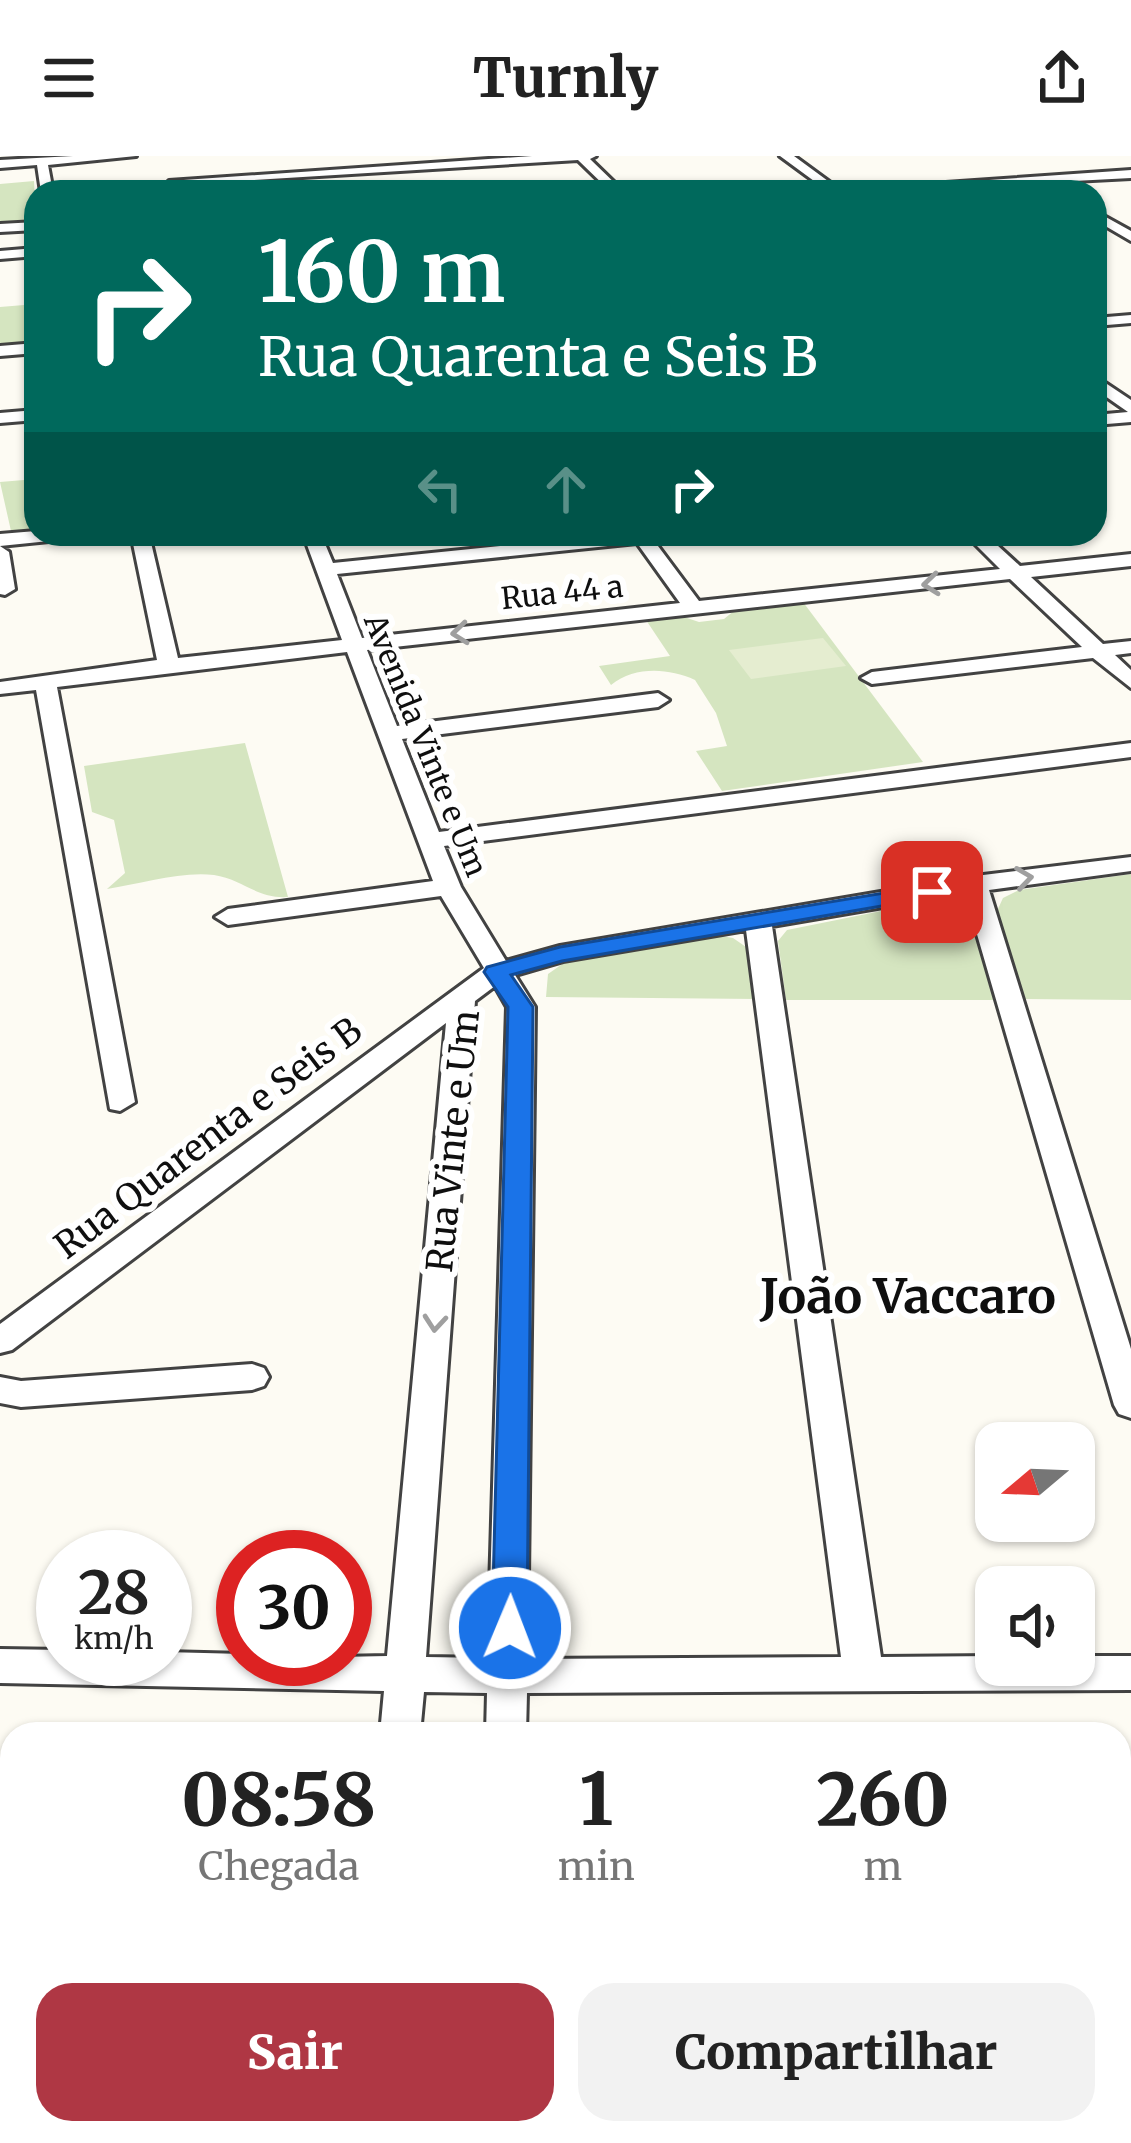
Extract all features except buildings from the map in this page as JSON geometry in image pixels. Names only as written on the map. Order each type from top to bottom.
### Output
[{"type":"street","points":[[0,164],[130,156]]},
{"type":"street","points":[[374,156],[387,175]]},
{"type":"street","points":[[580,156],[605,180]]},
{"type":"street","points":[[210,180],[387,175],[590,156]]},
{"type":"street","points":[[786,156],[820,180]]},
{"type":"street","points":[[42,162],[45,180]]},
{"type":"street","points":[[1009,164],[1035,180]]},
{"type":"street","points":[[1050,180],[1131,174]]},
{"type":"street","points":[[1113,241],[1131,238]]},
{"type":"street","points":[[1107,391],[1131,412]]},
{"type":"street","points":[[143,546],[169,665]]},
{"type":"street","name":"Avenida Vinte e Um","points":[[316,546],[448,887],[496,972]]},
{"type":"street","points":[[324,570],[548,546]]},
{"type":"street","points":[[648,546],[694,608]]},
{"type":"street","points":[[987,546],[1131,682]]},
{"type":"street","points":[[0,552],[5,590]]},
{"type":"street","name":"Rua 44 a","points":[[0,688],[353,644],[1131,560]]},
{"type":"street","points":[[872,678],[1131,647]]},
{"type":"street","points":[[44,682],[120,1102]]},
{"type":"street","points":[[388,734],[658,700]]},
{"type":"street","points":[[432,840],[1131,750]]},
{"type":"street","points":[[496,972],[560,954],[975,884],[1131,864]]},
{"type":"street","points":[[975,884],[1131,1406]]},
{"type":"street","points":[[229,917],[448,887]]},
{"type":"street","points":[[758,921],[863,1671]]},
{"type":"street","name":"Rua Vinte e Um","points":[[401,1722],[462,998],[496,972],[521,1007],[507,1722]]},
{"type":"street","name":"Rua Quarenta e Seis B","points":[[0,1341],[462,998]]},
{"type":"street","points":[[0,1390],[21,1394],[252,1378]]},
{"type":"street","points":[[0,1666],[509,1676],[1131,1673]]},
{"type":"green space","points":[[24,182],[24,223],[0,226],[0,184]]},
{"type":"green space","points":[[24,305],[24,346],[0,347],[0,307]]},
{"type":"green space","points":[[24,480],[24,531],[11,531],[0,482]]},
{"type":"green space","points":[[803,602],[923,762],[722,791],[696,751],[727,746],[716,713],[695,680],[652,671],[611,685],[599,666],[670,656],[646,620],[681,616],[699,622],[724,619],[735,610]]},
{"type":"green space","points":[[823,638],[846,666],[751,679],[729,650]]},
{"type":"green space","points":[[245,743],[288,897],[201,874],[107,889],[125,873],[114,820],[92,812],[84,766]]},
{"type":"green space","points":[[1131,874],[1131,1000],[1025,999],[997,911],[1003,898],[1019,890]]},
{"type":"green space","points":[[921,903],[941,904],[969,920],[983,948],[997,1000],[786,1000],[778,941],[787,930]]},
{"type":"green space","points":[[715,935],[733,938],[749,949],[757,999],[546,997],[548,974],[571,958]]},
{"type":"district","name":"João Vaccaro","points":[[908,1296]]},
{"type":"route","points":[[510,1628],[521,1007],[496,972],[560,954],[932,892]]}]
